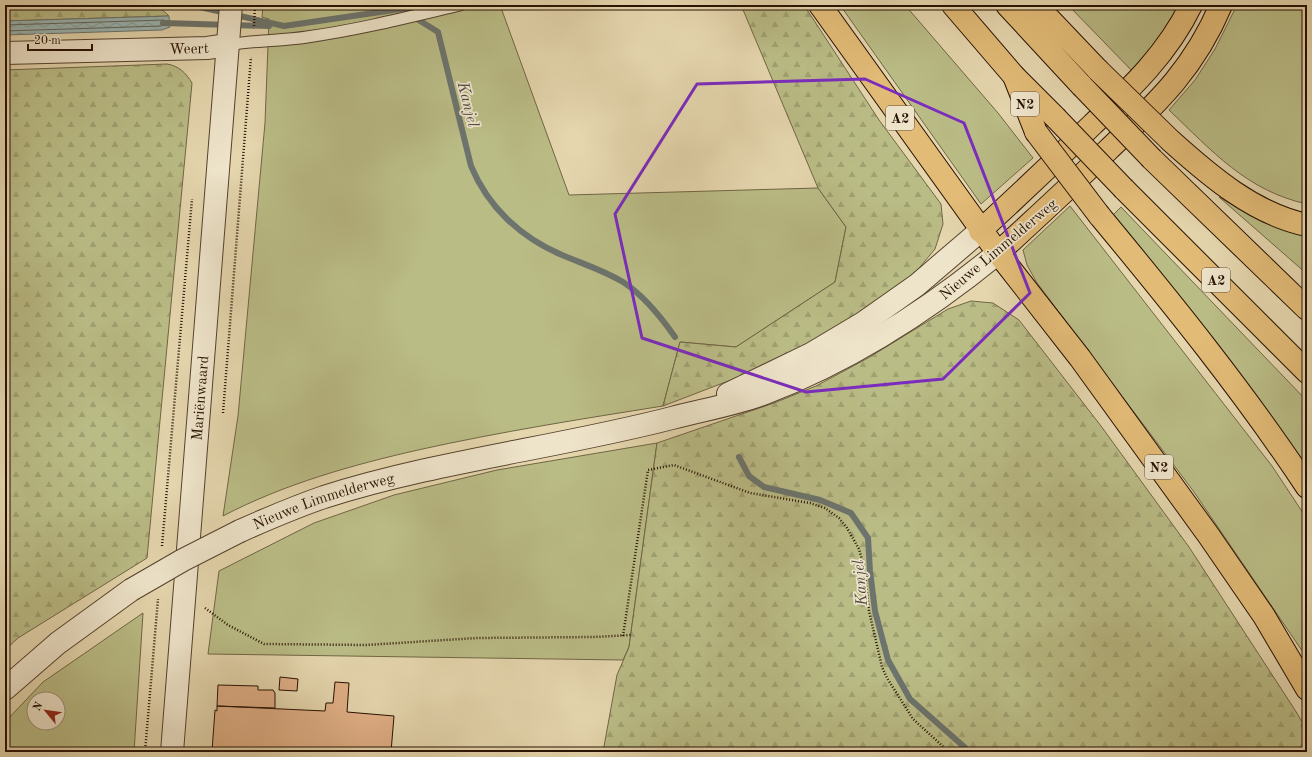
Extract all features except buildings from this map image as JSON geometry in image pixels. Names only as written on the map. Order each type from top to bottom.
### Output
[{"type":"main road","name":"A2","points":[[820,5],[980,231]]},
{"type":"main road","name":"A2","points":[[953,5],[1014,76],[1124,189],[1307,372]]},
{"type":"main road","points":[[1007,5],[1152,159],[1307,309]]},
{"type":"main road","points":[[1036,5],[1098,70],[1171,141],[1207,173],[1244,198],[1281,217],[1307,225]]},
{"type":"main road","name":"Nieuwe Limmelderweg","points":[[980,231],[1054,163],[1141,78],[1175,35],[1191,5]]},
{"type":"main road","name":"Nieuwe Limmelderweg","points":[[998,253],[1078,180],[1162,98],[1182,74],[1197,52],[1221,5]]},
{"type":"main road","name":"N2","points":[[1014,76],[1036,132],[1099,215],[1199,336],[1307,487]]},
{"type":"main road","points":[[980,231],[998,253]]},
{"type":"main road","name":"N2","points":[[998,253],[1084,364],[1204,530],[1264,616],[1307,689]]},
{"type":"street","name":"Mariënwaard","points":[[172,752],[231,5]]},
{"type":"street","name":"Weert","points":[[5,53],[207,48],[228,45]]},
{"type":"street","name":"Nieuwe Limmelderweg","points":[[687,414],[811,354],[863,323],[917,285],[980,231]]},
{"type":"street","name":"Nieuwe Limmelderweg","points":[[5,689],[69,634],[131,590],[183,560],[240,531],[282,512],[324,497],[379,481],[434,468],[634,428],[733,403],[762,394],[836,362],[880,338],[957,287],[998,253]]},
{"type":"lane","name":"Weert","points":[[228,45],[252,41],[306,37],[396,20],[460,5]]},
{"type":"path","name":"Mariënwaard","points":[[223,414],[255,5]]},
{"type":"path","name":"Mariënwaard","points":[[162,550],[192,197]]},
{"type":"path","points":[[623,636],[648,470],[674,465],[750,493],[810,503],[826,508],[839,518],[847,528],[859,549],[864,567],[869,611],[882,667],[887,678],[913,719],[949,752]]},
{"type":"path","points":[[145,752],[158,597]]},
{"type":"path","points":[[206,601],[205,607],[228,625],[264,644],[366,645],[477,638],[631,635]]},
{"type":"highlighted area","points":[[865,79],[964,123],[1030,293],[943,379],[806,392],[642,338],[615,214],[697,84]]},
{"type":"green space","points":[[5,5],[157,5],[169,16],[5,21]]},
{"type":"green space","points":[[263,5],[500,5],[569,195],[818,188],[846,227],[835,282],[736,347],[680,342],[663,406],[448,443],[393,456],[343,469],[294,485],[270,494],[223,516],[238,416],[265,123],[269,19],[262,17]]},
{"type":"green space","points":[[741,5],[804,5],[879,120],[941,204],[943,224],[935,249],[915,273],[846,324],[757,370],[663,406],[680,342],[736,347],[835,282],[846,227],[818,188]]},
{"type":"green space","points":[[840,5],[905,5],[998,113],[1033,158],[981,204]]},
{"type":"green space","points":[[1068,5],[1181,5],[1136,75]]},
{"type":"green space","points":[[1237,5],[1307,5],[1307,204],[1266,190],[1248,179],[1232,168],[1169,110],[1195,80],[1215,49]]},
{"type":"green space","points":[[167,64],[182,70],[192,83],[147,558],[18,638],[5,650],[5,70]]},
{"type":"green space","points":[[1219,197],[1244,211],[1307,232],[1307,274]]},
{"type":"green space","points":[[1070,206],[1272,466],[1307,519],[1307,658],[1194,492],[1037,283],[1027,265],[1023,250]]},
{"type":"green space","points":[[1121,207],[1307,401],[1307,477],[1113,215]]},
{"type":"green space","points":[[971,301],[993,303],[1019,320],[1101,426],[1189,547],[1295,710],[1307,730],[1307,752],[603,752],[617,675],[629,647],[657,443],[774,403],[816,386],[868,358],[948,309]]},
{"type":"green space","points":[[657,443],[629,647],[623,660],[208,654],[219,571],[314,523],[394,495],[497,470]]},
{"type":"green space","points":[[143,613],[134,752],[5,752],[5,722],[26,700],[26,731],[66,731],[66,691],[34,691],[43,682]]},
{"type":"water","points":[[169,16],[170,27],[162,30],[5,35],[5,21]]},
{"type":"waterway","name":"Kanjel","points":[[191,5],[284,26],[401,9],[438,32],[471,166],[478,181],[496,208],[508,220],[533,240],[562,255],[608,274],[630,287],[651,307],[675,337]]},
{"type":"waterway","points":[[163,23],[269,26]]},
{"type":"waterway","name":"Kanjel","points":[[739,457],[749,476],[764,487],[820,500],[851,513],[868,538],[875,611],[888,660],[910,699],[970,752]]}]
